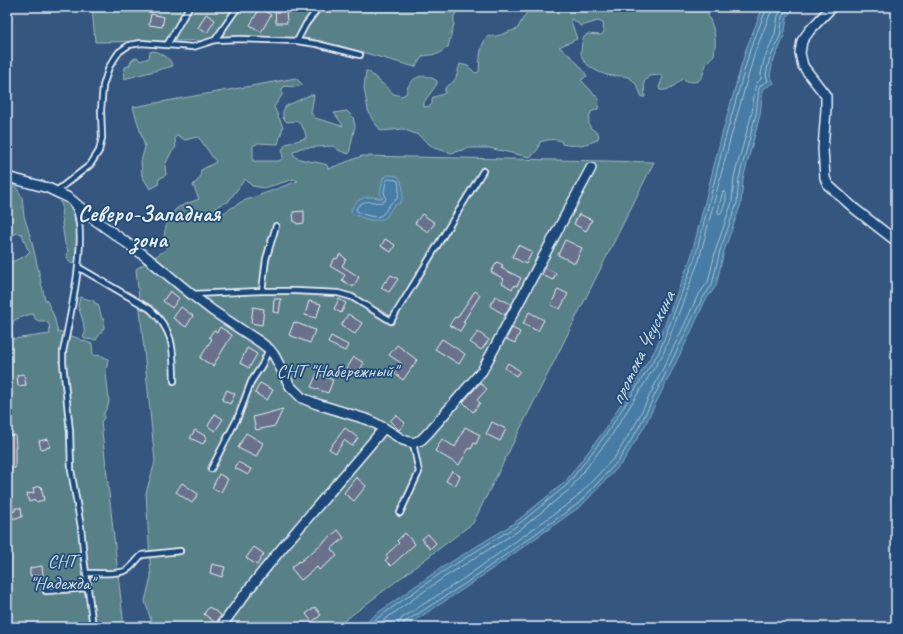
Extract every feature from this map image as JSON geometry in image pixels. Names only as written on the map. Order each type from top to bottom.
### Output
[{"type":"street","points":[[832,7],[810,30],[802,41],[800,53],[803,66],[826,96],[823,149],[825,178],[828,185],[855,209],[896,241]]},
{"type":"street","points":[[7,177],[48,188],[69,198],[95,220],[145,256],[213,311],[270,349],[290,386],[302,398],[369,420],[403,440],[413,443],[421,440],[428,433],[482,372],[592,168]]},
{"type":"street","points":[[221,627],[268,565],[384,428]]},
{"type":"lane","points":[[167,45],[190,7]]},
{"type":"lane","points":[[215,40],[238,7]]},
{"type":"lane","points":[[297,41],[306,24],[319,7]]},
{"type":"lane","points":[[55,192],[90,165],[99,151],[102,138],[103,86],[109,67],[119,52],[129,45],[141,43],[193,46],[215,40],[240,39],[297,41],[317,44],[360,55]]},
{"type":"lane","points":[[191,294],[295,290],[338,293],[352,297],[391,321],[483,171]]},
{"type":"lane","points":[[69,198],[77,211],[80,230],[78,267],[63,352],[63,363],[70,432],[71,470],[81,527],[93,627]]},
{"type":"lane","points":[[262,291],[266,259],[276,226]]},
{"type":"lane","points":[[78,267],[150,309],[159,317],[171,340],[174,381]]},
{"type":"lane","points":[[211,469],[238,417],[251,382],[270,349]]},
{"type":"lane","points":[[400,513],[419,472],[413,443]]},
{"type":"lane","points":[[86,573],[98,574],[123,572],[128,570],[142,555],[180,551]]},
{"type":"lane","points":[[46,591],[88,588]]},
{"type":"green space","points":[[92,7],[461,7],[454,16],[454,24],[448,47],[438,54],[423,56],[415,67],[340,46],[315,43],[315,39],[95,42]]},
{"type":"green space","points":[[530,7],[705,7],[715,36],[714,55],[709,59],[702,76],[697,81],[686,81],[684,78],[667,90],[660,90],[659,87],[663,77],[660,75],[649,76],[644,82],[645,97],[642,97],[636,85],[629,77],[603,74],[586,63],[583,59],[581,51],[584,38],[587,34],[601,35],[604,32],[603,23],[598,21],[581,26],[572,19],[571,21],[577,39],[559,47],[571,56],[581,68],[587,76],[581,80],[599,99],[598,109],[591,112],[589,121],[590,127],[598,133],[599,136],[597,140],[575,145],[562,144],[561,141],[556,140],[540,142],[538,149],[532,156],[529,157],[489,148],[469,148],[451,153],[434,148],[418,135],[403,129],[381,131],[372,119],[368,110],[364,88],[366,71],[368,71],[394,94],[401,96],[406,94],[408,86],[418,77],[426,76],[437,81],[437,84],[424,102],[424,107],[430,106],[432,104],[432,98],[445,93],[445,88],[454,80],[460,64],[468,66],[475,73],[479,72],[481,48],[488,36],[497,36],[517,29]]},
{"type":"green space","points":[[154,51],[165,56],[173,66],[124,79],[125,67],[129,66],[132,60],[137,57],[140,61],[149,58],[150,52]]},
{"type":"green space","name":"СНТ \"Набережный\"","points":[[296,78],[303,85],[295,87],[285,86],[282,89],[282,95],[274,107],[283,127],[278,144],[258,143],[253,146],[253,161],[279,161],[283,158],[282,150],[286,144],[306,138],[302,126],[295,121],[287,122],[283,118],[283,111],[286,106],[310,95],[314,95],[311,113],[315,118],[342,126],[343,125],[334,113],[347,111],[353,117],[355,126],[349,154],[340,151],[333,146],[301,148],[293,152],[295,157],[327,165],[328,169],[362,156],[654,162],[473,523],[336,627],[153,627],[145,601],[151,577],[146,493],[155,462],[136,269],[167,249],[164,235],[170,217],[178,208],[199,199],[193,185],[200,178],[201,170],[216,162],[200,139],[197,137],[185,140],[177,135],[175,138],[176,147],[165,165],[166,175],[159,179],[158,185],[150,189],[142,176],[141,161],[145,147],[133,107]],"holes":[[[245,179],[252,186],[264,188],[294,179],[298,181],[241,202],[219,216],[215,214],[215,209],[219,205],[228,202]]]},
{"type":"green space","name":"СНТ \"Надежда\"","points":[[7,184],[14,185],[22,197],[24,216],[32,242],[45,300],[47,301],[54,316],[58,333],[62,332],[92,344],[93,355],[102,356],[108,359],[106,372],[109,401],[104,413],[104,418],[101,422],[124,627],[7,627],[7,264],[25,256],[30,251],[27,248],[22,234],[17,233],[7,239]],"holes":[[[31,314],[34,315],[35,319],[45,321],[49,324],[50,334],[13,339],[12,327],[14,320]]]},
{"type":"green space","points":[[64,200],[71,204],[75,217],[74,221],[77,227],[76,260],[72,264],[67,258],[68,250],[65,244],[62,223],[63,220],[61,215],[62,205],[59,202]]},
{"type":"green space","points":[[80,297],[94,301],[98,304],[102,319],[104,319],[104,328],[96,340],[85,339],[83,336],[85,334],[83,321],[78,306]]},
{"type":"water","points":[[763,7],[793,7],[787,18],[784,37],[773,62],[770,75],[774,83],[763,89],[760,115],[743,179],[741,204],[724,251],[716,286],[705,301],[643,429],[622,463],[581,506],[468,586],[405,627],[360,627],[438,570],[513,524],[565,482],[604,431],[655,350],[691,257],[721,138],[746,49]]},
{"type":"water","points":[[388,175],[398,176],[403,193],[400,203],[391,209],[387,216],[379,220],[369,220],[351,212],[355,203],[363,198],[372,197],[383,199],[380,193],[383,178]]},
{"type":"building","points":[[260,8],[271,15],[261,32],[250,25]]},
{"type":"building","points":[[275,10],[286,10],[287,23],[276,23]]},
{"type":"building","points":[[151,14],[164,17],[162,27],[149,25]]},
{"type":"building","points":[[206,14],[215,20],[207,33],[198,28]]},
{"type":"building","points":[[304,211],[304,223],[297,224],[294,222],[293,212]]},
{"type":"building","points":[[422,214],[435,223],[428,232],[415,223]]},
{"type":"building","points":[[579,214],[592,220],[586,231],[574,224]]},
{"type":"building","points":[[385,239],[395,245],[391,252],[381,246]]},
{"type":"building","points":[[565,240],[582,248],[575,263],[558,255]]},
{"type":"building","points":[[518,245],[532,252],[526,264],[512,257]]},
{"type":"building","points":[[340,254],[346,259],[342,266],[359,277],[353,287],[342,280],[345,275],[330,266],[335,258],[337,259]]},
{"type":"building","points":[[497,262],[503,265],[501,268],[521,278],[517,286],[515,285],[512,289],[502,283],[504,279],[491,272]]},
{"type":"building","points":[[545,268],[556,273],[553,280],[542,275]]},
{"type":"building","points":[[391,275],[398,279],[389,292],[381,288]]},
{"type":"building","points":[[558,289],[568,294],[560,309],[551,305]]},
{"type":"building","points":[[170,291],[179,298],[172,308],[163,301]]},
{"type":"building","points":[[475,291],[480,295],[463,322],[465,323],[460,331],[449,325],[455,317],[457,318]]},
{"type":"building","points":[[495,296],[511,304],[505,315],[490,306]]},
{"type":"building","points":[[274,299],[281,299],[279,313],[273,312]]},
{"type":"building","points":[[339,299],[346,303],[341,313],[334,309]]},
{"type":"building","points":[[309,301],[321,304],[316,318],[305,315]]},
{"type":"building","points":[[181,307],[193,316],[186,327],[173,318]]},
{"type":"building","points":[[253,307],[264,309],[262,325],[251,323]]},
{"type":"building","points":[[529,312],[544,320],[538,331],[523,324]]},
{"type":"building","points":[[348,314],[362,323],[355,334],[341,326]]},
{"type":"building","points":[[294,322],[315,330],[310,343],[289,335]]},
{"type":"building","points":[[220,327],[232,335],[213,366],[200,358],[212,339],[209,337],[214,330],[217,332]]},
{"type":"building","points":[[512,328],[520,332],[515,343],[506,339]]},
{"type":"building","points":[[478,332],[489,340],[481,350],[470,342]]},
{"type":"building","points":[[331,336],[348,345],[345,351],[328,343]]},
{"type":"building","points":[[442,339],[465,354],[459,364],[435,349]]},
{"type":"building","points":[[397,345],[417,360],[403,380],[394,373],[401,363],[389,355]]},
{"type":"building","points":[[247,348],[257,354],[249,368],[240,363]]},
{"type":"building","points":[[354,357],[364,363],[357,374],[347,368]]},
{"type":"building","points":[[508,363],[520,371],[516,376],[505,368]]},
{"type":"building","points":[[24,374],[26,385],[18,386],[17,375]]},
{"type":"building","points":[[317,374],[333,380],[328,393],[311,387]]},
{"type":"building","points":[[260,383],[273,390],[267,400],[255,393]]},
{"type":"building","points":[[480,383],[487,389],[477,400],[480,403],[473,412],[463,402]]},
{"type":"building","points":[[227,390],[235,394],[230,404],[222,400]]},
{"type":"building","points":[[283,409],[275,426],[256,430],[253,417]]},
{"type":"building","points":[[215,414],[223,419],[215,431],[208,426]]},
{"type":"building","points":[[396,415],[405,423],[399,430],[390,421]]},
{"type":"building","points":[[492,422],[506,429],[500,441],[486,434]]},
{"type":"building","points":[[465,427],[480,435],[476,444],[474,443],[471,449],[469,448],[459,465],[435,451],[442,439],[455,447]]},
{"type":"building","points":[[345,428],[358,438],[352,446],[344,440],[336,453],[329,449]]},
{"type":"building","points":[[195,430],[207,437],[203,444],[190,438]]},
{"type":"building","points":[[246,433],[263,443],[256,457],[238,448]]},
{"type":"building","points":[[15,435],[15,468],[7,468],[7,436]]},
{"type":"building","points":[[48,439],[50,447],[41,449],[39,441]]},
{"type":"building","points":[[238,462],[251,469],[248,475],[235,468]]},
{"type":"building","points":[[452,471],[460,476],[455,486],[446,481]]},
{"type":"building","points":[[219,474],[228,479],[221,492],[212,488]]},
{"type":"building","points":[[356,477],[366,486],[354,501],[344,493]]},
{"type":"building","points":[[182,483],[198,494],[192,503],[176,492]]},
{"type":"building","points":[[41,486],[44,500],[29,502],[27,494],[34,493],[33,488]]},
{"type":"building","points":[[15,508],[21,508],[22,517],[8,519],[8,512],[15,511]]},
{"type":"building","points":[[338,530],[344,538],[331,549],[337,556],[319,570],[317,567],[301,580],[291,568]]},
{"type":"building","points":[[405,533],[415,544],[391,566],[385,560],[388,558],[386,555],[399,543],[397,541]]},
{"type":"building","points":[[428,534],[436,543],[430,549],[422,539]]},
{"type":"building","points":[[254,547],[264,554],[257,565],[246,558]]},
{"type":"building","points":[[212,564],[225,567],[222,577],[210,573]]},
{"type":"building","points":[[42,566],[43,575],[30,576],[30,568]]},
{"type":"building","points":[[209,607],[221,615],[216,623],[204,614]]},
{"type":"building","points":[[315,607],[321,615],[312,622],[306,614]]},
{"type":"district","name":"Северо-Западная зона","points":[[149,226]]},
{"type":"water label","name":"протока Чеускина","points":[[642,348]]}]
